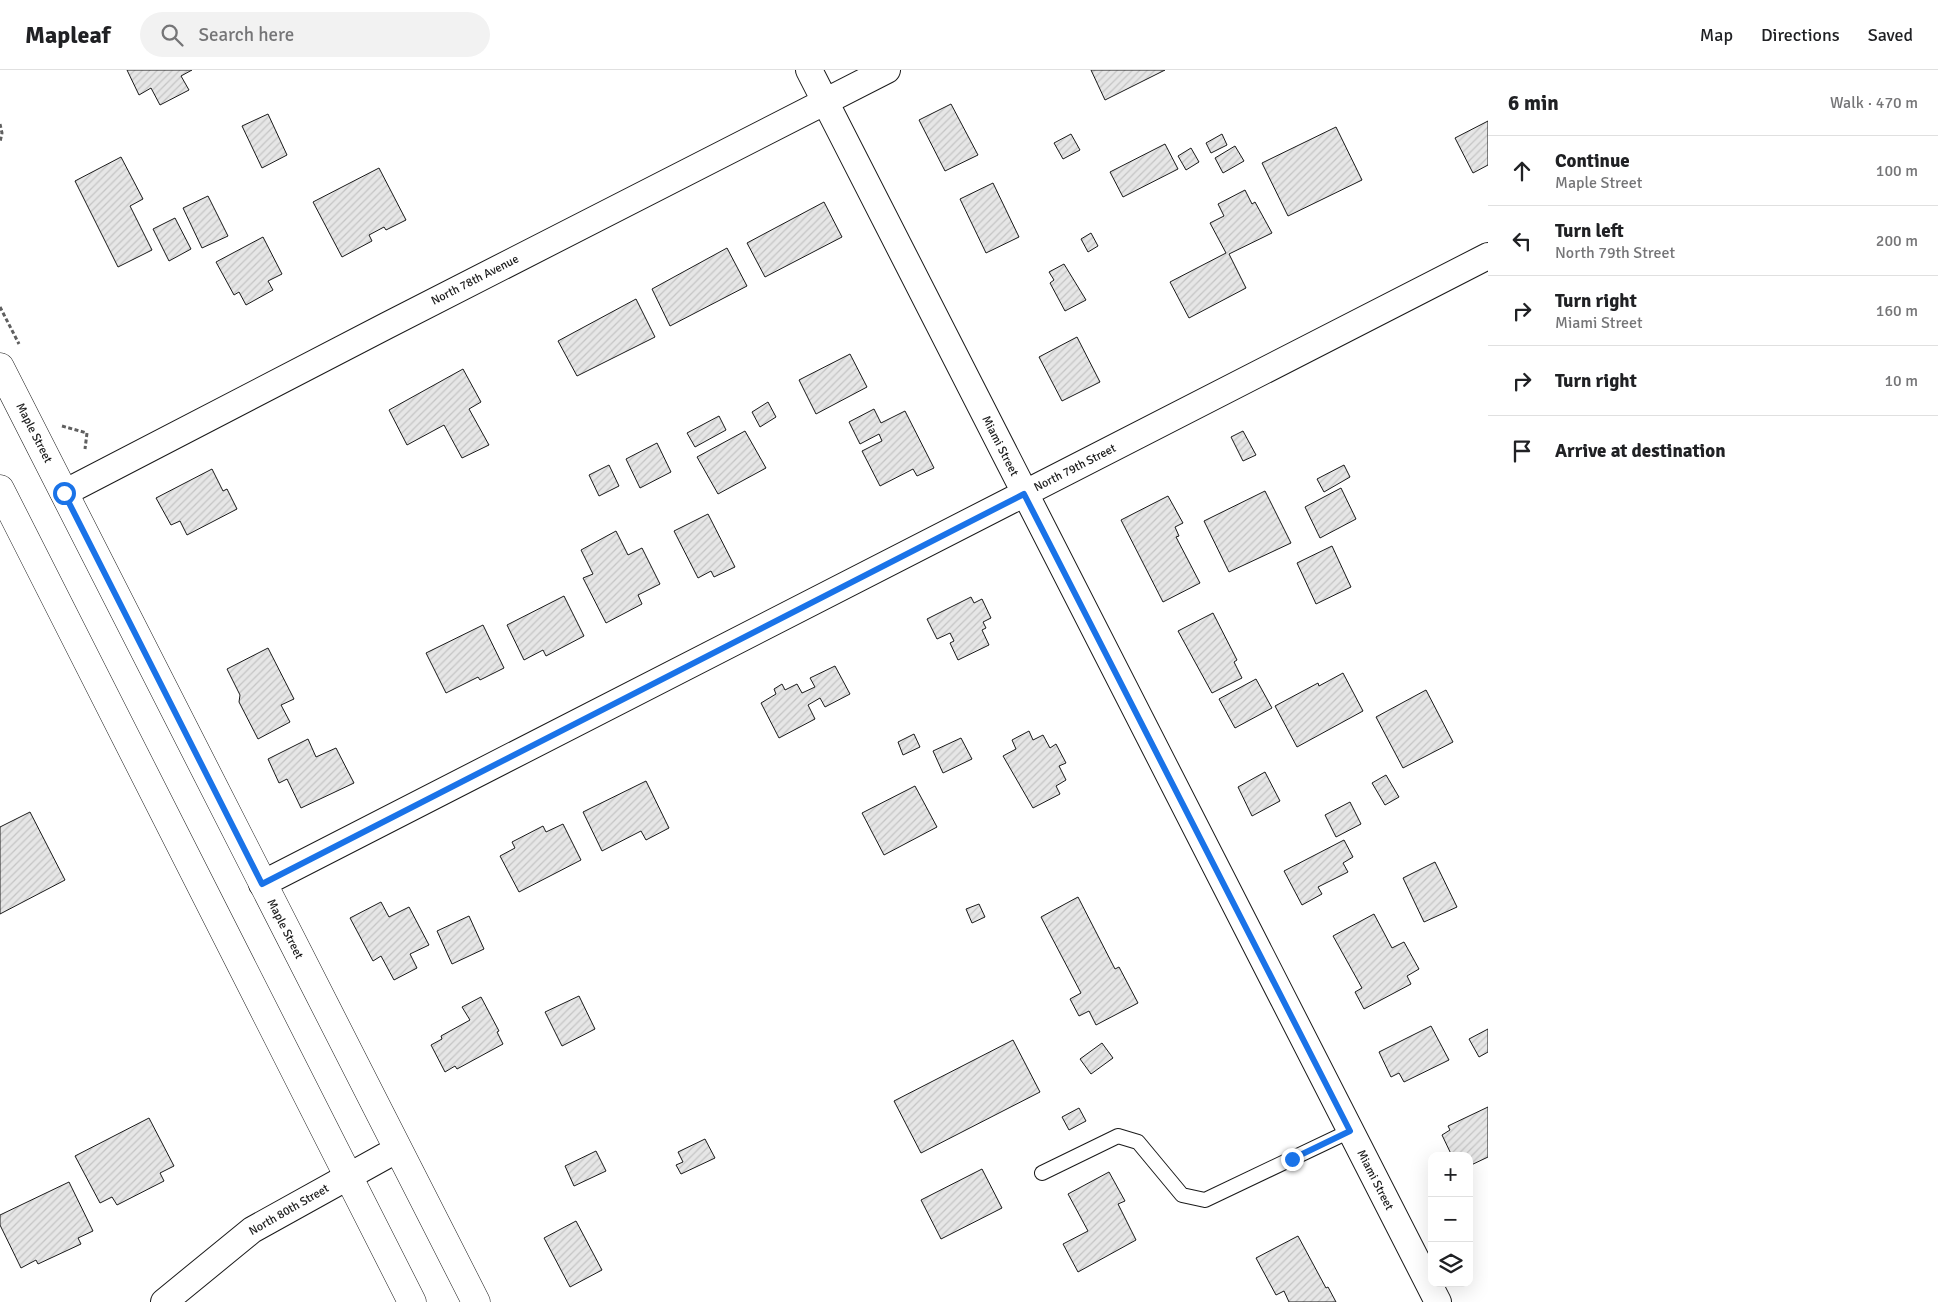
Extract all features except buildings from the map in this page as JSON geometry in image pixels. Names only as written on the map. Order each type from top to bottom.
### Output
[{"type":"main road","name":"Maple Street","points":[[0,367],[476,1302]]},
{"type":"main road","points":[[0,489],[412,1302]]},
{"type":"street","name":"Miami Street","points":[[809,70],[1438,1302]]},
{"type":"street","name":"North 78th Avenue","points":[[64,493],[887,70]]},
{"type":"street","name":"North 79th Street","points":[[262,884],[1488,256]]},
{"type":"street","name":"North 80th Street","points":[[164,1302],[252,1230],[398,1150]]},
{"type":"lane","points":[[1042,1173],[1118,1136],[1138,1142],[1182,1195],[1205,1200],[1350,1131]]},
{"type":"path","points":[[0,124],[2,133],[0,142]]},
{"type":"route","points":[[64,493],[262,884],[1024,494],[1350,1131],[1292,1159]]}]
